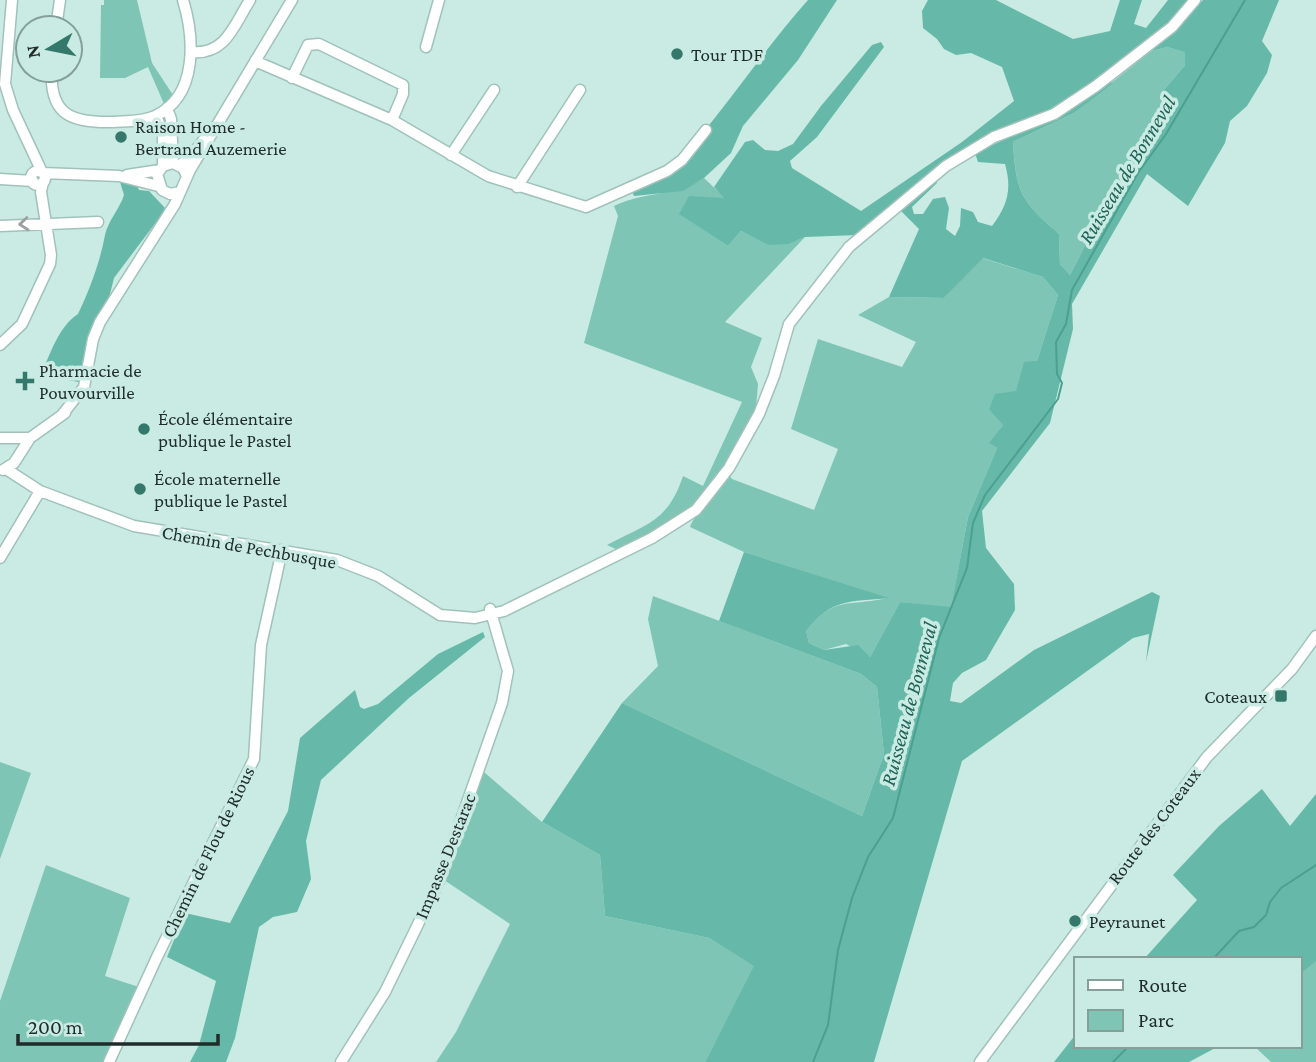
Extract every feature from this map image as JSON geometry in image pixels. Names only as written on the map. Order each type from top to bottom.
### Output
[{"type":"street","points":[[0,345],[22,324],[50,264],[48,223],[37,159],[8,98],[2,64],[12,0]]},
{"type":"street","points":[[52,84],[56,102],[79,121],[125,121],[156,116],[167,108],[182,85],[192,52],[190,24],[183,0]]},
{"type":"street","points":[[192,52],[211,52],[223,45],[250,0]]},
{"type":"street","points":[[2,470],[30,438],[85,395],[91,385],[94,344],[100,322],[170,211],[186,184],[187,176],[292,0]]},
{"type":"street","points":[[426,47],[439,0]]},
{"type":"street","name":"Chemin de Pechbusque","points":[[4,437],[29,481],[40,491],[141,528],[282,550],[350,565],[378,576],[440,615],[465,618],[490,613],[523,601],[652,538],[696,510],[729,468],[759,414],[772,384],[789,324],[849,247],[946,166],[994,137],[1054,114],[1096,86],[1172,27],[1195,0]]},
{"type":"street","points":[[292,78],[307,46],[319,44],[403,85],[403,94],[392,120]]},
{"type":"street","points":[[255,61],[392,120],[488,176],[578,206],[593,205],[629,186],[667,171],[682,160],[706,130]]},
{"type":"street","points":[[451,155],[494,90]]},
{"type":"street","points":[[517,187],[580,90]]},
{"type":"street","points":[[167,108],[171,119],[169,166],[162,189],[170,211]]},
{"type":"street","points":[[0,179],[119,176],[169,166],[188,160],[226,112]]},
{"type":"street","points":[[156,116],[163,133],[169,166]]},
{"type":"street","points":[[169,166],[187,176]]},
{"type":"street","points":[[119,176],[180,192]]},
{"type":"street","points":[[0,226],[98,222]]},
{"type":"street","points":[[4,437],[30,438]]},
{"type":"street","name":"Chemin de Pechbusque","points":[[2,470],[29,481]]},
{"type":"street","points":[[0,558],[40,491]]},
{"type":"street","name":"Chemin de Flou de Rious","points":[[109,1062],[216,834],[252,764],[261,645],[282,550]]},
{"type":"street","name":"Impasse Destarac","points":[[341,1062],[384,992],[441,877],[457,837],[508,682],[506,663],[490,613]]},
{"type":"street","name":"Route des Coteaux","points":[[981,1062],[1207,757],[1292,669],[1316,636]]},
{"type":"green space","points":[[104,0],[137,0],[152,63],[173,95],[164,104],[148,67],[125,78],[100,78],[101,5],[104,5]]},
{"type":"green space","points":[[808,0],[837,0],[798,60],[743,126],[731,153],[704,178],[683,191],[634,196],[629,185],[667,170],[673,161],[693,144]]},
{"type":"green space","points":[[928,0],[996,0],[1073,39],[1110,31],[1120,0],[1142,0],[1134,24],[1146,28],[1168,0],[1192,0],[1178,17],[1106,74],[1049,112],[978,141],[936,169],[858,235],[805,237],[788,244],[769,245],[741,231],[728,246],[679,214],[689,196],[724,198],[714,187],[745,142],[753,140],[765,150],[778,151],[793,144],[872,45],[881,42],[884,47],[817,137],[790,161],[792,168],[861,211],[962,142],[1014,101],[1002,67],[971,53],[956,55],[944,49],[937,39],[923,28],[922,11]]},
{"type":"green space","points":[[1203,0],[1279,0],[1262,41],[1272,55],[1267,73],[1247,106],[1230,121],[1225,143],[1188,206],[1147,174],[1072,304],[1073,329],[1050,423],[982,511],[986,548],[1014,584],[1015,610],[986,660],[962,673],[953,683],[950,701],[961,703],[1034,650],[1152,592],[1160,596],[1146,662],[1149,634],[1133,638],[962,761],[874,1062],[705,1062],[754,966],[709,938],[605,916],[600,855],[542,822],[622,703],[862,816],[884,754],[877,687],[861,674],[719,621],[744,552],[889,598],[852,601],[824,612],[806,631],[809,643],[824,650],[858,645],[870,657],[900,602],[951,607],[968,517],[997,448],[989,443],[1003,425],[989,409],[995,394],[1016,391],[1024,362],[1037,361],[1058,295],[1043,277],[983,258],[944,298],[889,297],[919,229],[899,209],[936,178],[937,183],[912,207],[914,214],[923,214],[933,199],[945,197],[949,208],[946,229],[955,236],[960,226],[961,208],[973,212],[978,222],[992,226],[1002,211],[1007,196],[1005,164],[978,162],[975,153],[1067,111],[1109,82],[1113,83],[1074,113],[1013,142],[1016,173],[1023,195],[1036,213],[1059,234],[1060,264],[1070,275],[1137,144],[1161,124],[1163,91],[1185,65],[1185,52],[1167,47],[1151,51]]},
{"type":"green space","points":[[1167,47],[1186,52],[1185,65],[1163,91],[1161,124],[1137,144],[1070,275],[1060,264],[1059,234],[1036,213],[1023,194],[1016,173],[1013,142],[1074,113],[1151,51]]},
{"type":"green space","points":[[704,178],[725,198],[680,214],[728,246],[741,231],[772,243],[805,237],[725,322],[762,338],[751,367],[758,384],[756,408],[725,469],[681,517],[620,551],[607,545],[663,513],[683,476],[703,486],[742,402],[584,343],[618,216],[614,206],[681,189]]},
{"type":"green space","points":[[124,180],[136,183],[139,190],[149,191],[166,209],[114,278],[110,294],[89,340],[84,383],[41,375],[60,333],[78,314],[87,295],[107,230],[124,195],[120,182]]},
{"type":"green space","points":[[982,258],[1043,277],[1058,295],[1037,361],[1016,391],[1003,425],[990,443],[997,448],[968,517],[951,608],[900,602],[870,657],[846,644],[824,650],[809,643],[806,631],[825,612],[843,604],[887,598],[744,552],[690,527],[692,522],[729,475],[732,479],[814,510],[838,449],[791,429],[818,339],[902,367],[916,342],[858,315],[889,297],[944,298]]},
{"type":"green space","points":[[653,596],[861,674],[877,687],[884,754],[862,816],[622,703],[658,666],[648,619]]},
{"type":"green space","points":[[483,632],[485,637],[409,698],[321,780],[306,841],[311,879],[297,912],[273,917],[259,927],[235,1038],[226,1062],[190,1062],[199,1045],[216,981],[167,957],[185,913],[230,923],[288,811],[300,738],[355,690],[360,707],[364,709],[378,704],[438,654]]},
{"type":"green space","points":[[0,762],[31,773],[0,859]]},
{"type":"green space","points":[[484,772],[542,822],[600,855],[605,916],[709,938],[755,966],[705,1062],[436,1062],[456,1032],[510,924],[444,880]]},
{"type":"green space","points":[[1262,789],[1290,826],[1316,794],[1316,961],[1302,972],[1302,957],[1146,957],[1197,900],[1173,875],[1219,826]]},
{"type":"green space","points":[[46,865],[130,898],[105,976],[145,989],[115,1062],[0,1062],[0,1001]]},
{"type":"green space","points":[[1316,953],[1316,1062],[1271,1062],[1256,1048],[1302,1048],[1302,965]]},
{"type":"green space","points":[[1074,1037],[1074,1048],[1215,1048],[1189,1062],[1054,1062]]},
{"type":"waterway","name":"Ruisseau de Bonneval","points":[[813,1062],[828,1025],[838,950],[852,898],[868,857],[893,818],[939,638],[967,568],[973,523],[985,495],[1058,399],[1062,383],[1057,374],[1056,342],[1066,324],[1072,290],[1138,173],[1166,134],[1245,0]]},
{"type":"waterway","points":[[1215,957],[1239,931],[1254,927],[1266,915],[1270,902],[1281,888],[1316,865]]},
{"type":"waterway","points":[[1113,1062],[1127,1048]]},
{"type":"place","name":"Tour TDF","points":[[677,54]]},
{"type":"place","name":"Raison Home - Bertrand Auzemerie","points":[[121,137]]},
{"type":"place","name":"Pharmacie de Pouvourville","points":[[25,381]]},
{"type":"place","name":"École élémentaire publique le Pastel","points":[[144,429]]},
{"type":"place","name":"École maternelle publique le Pastel","points":[[140,489]]},
{"type":"place","name":"Coteaux","points":[[1281,696]]},
{"type":"place","name":"Peyraunet","points":[[1075,921]]}]
